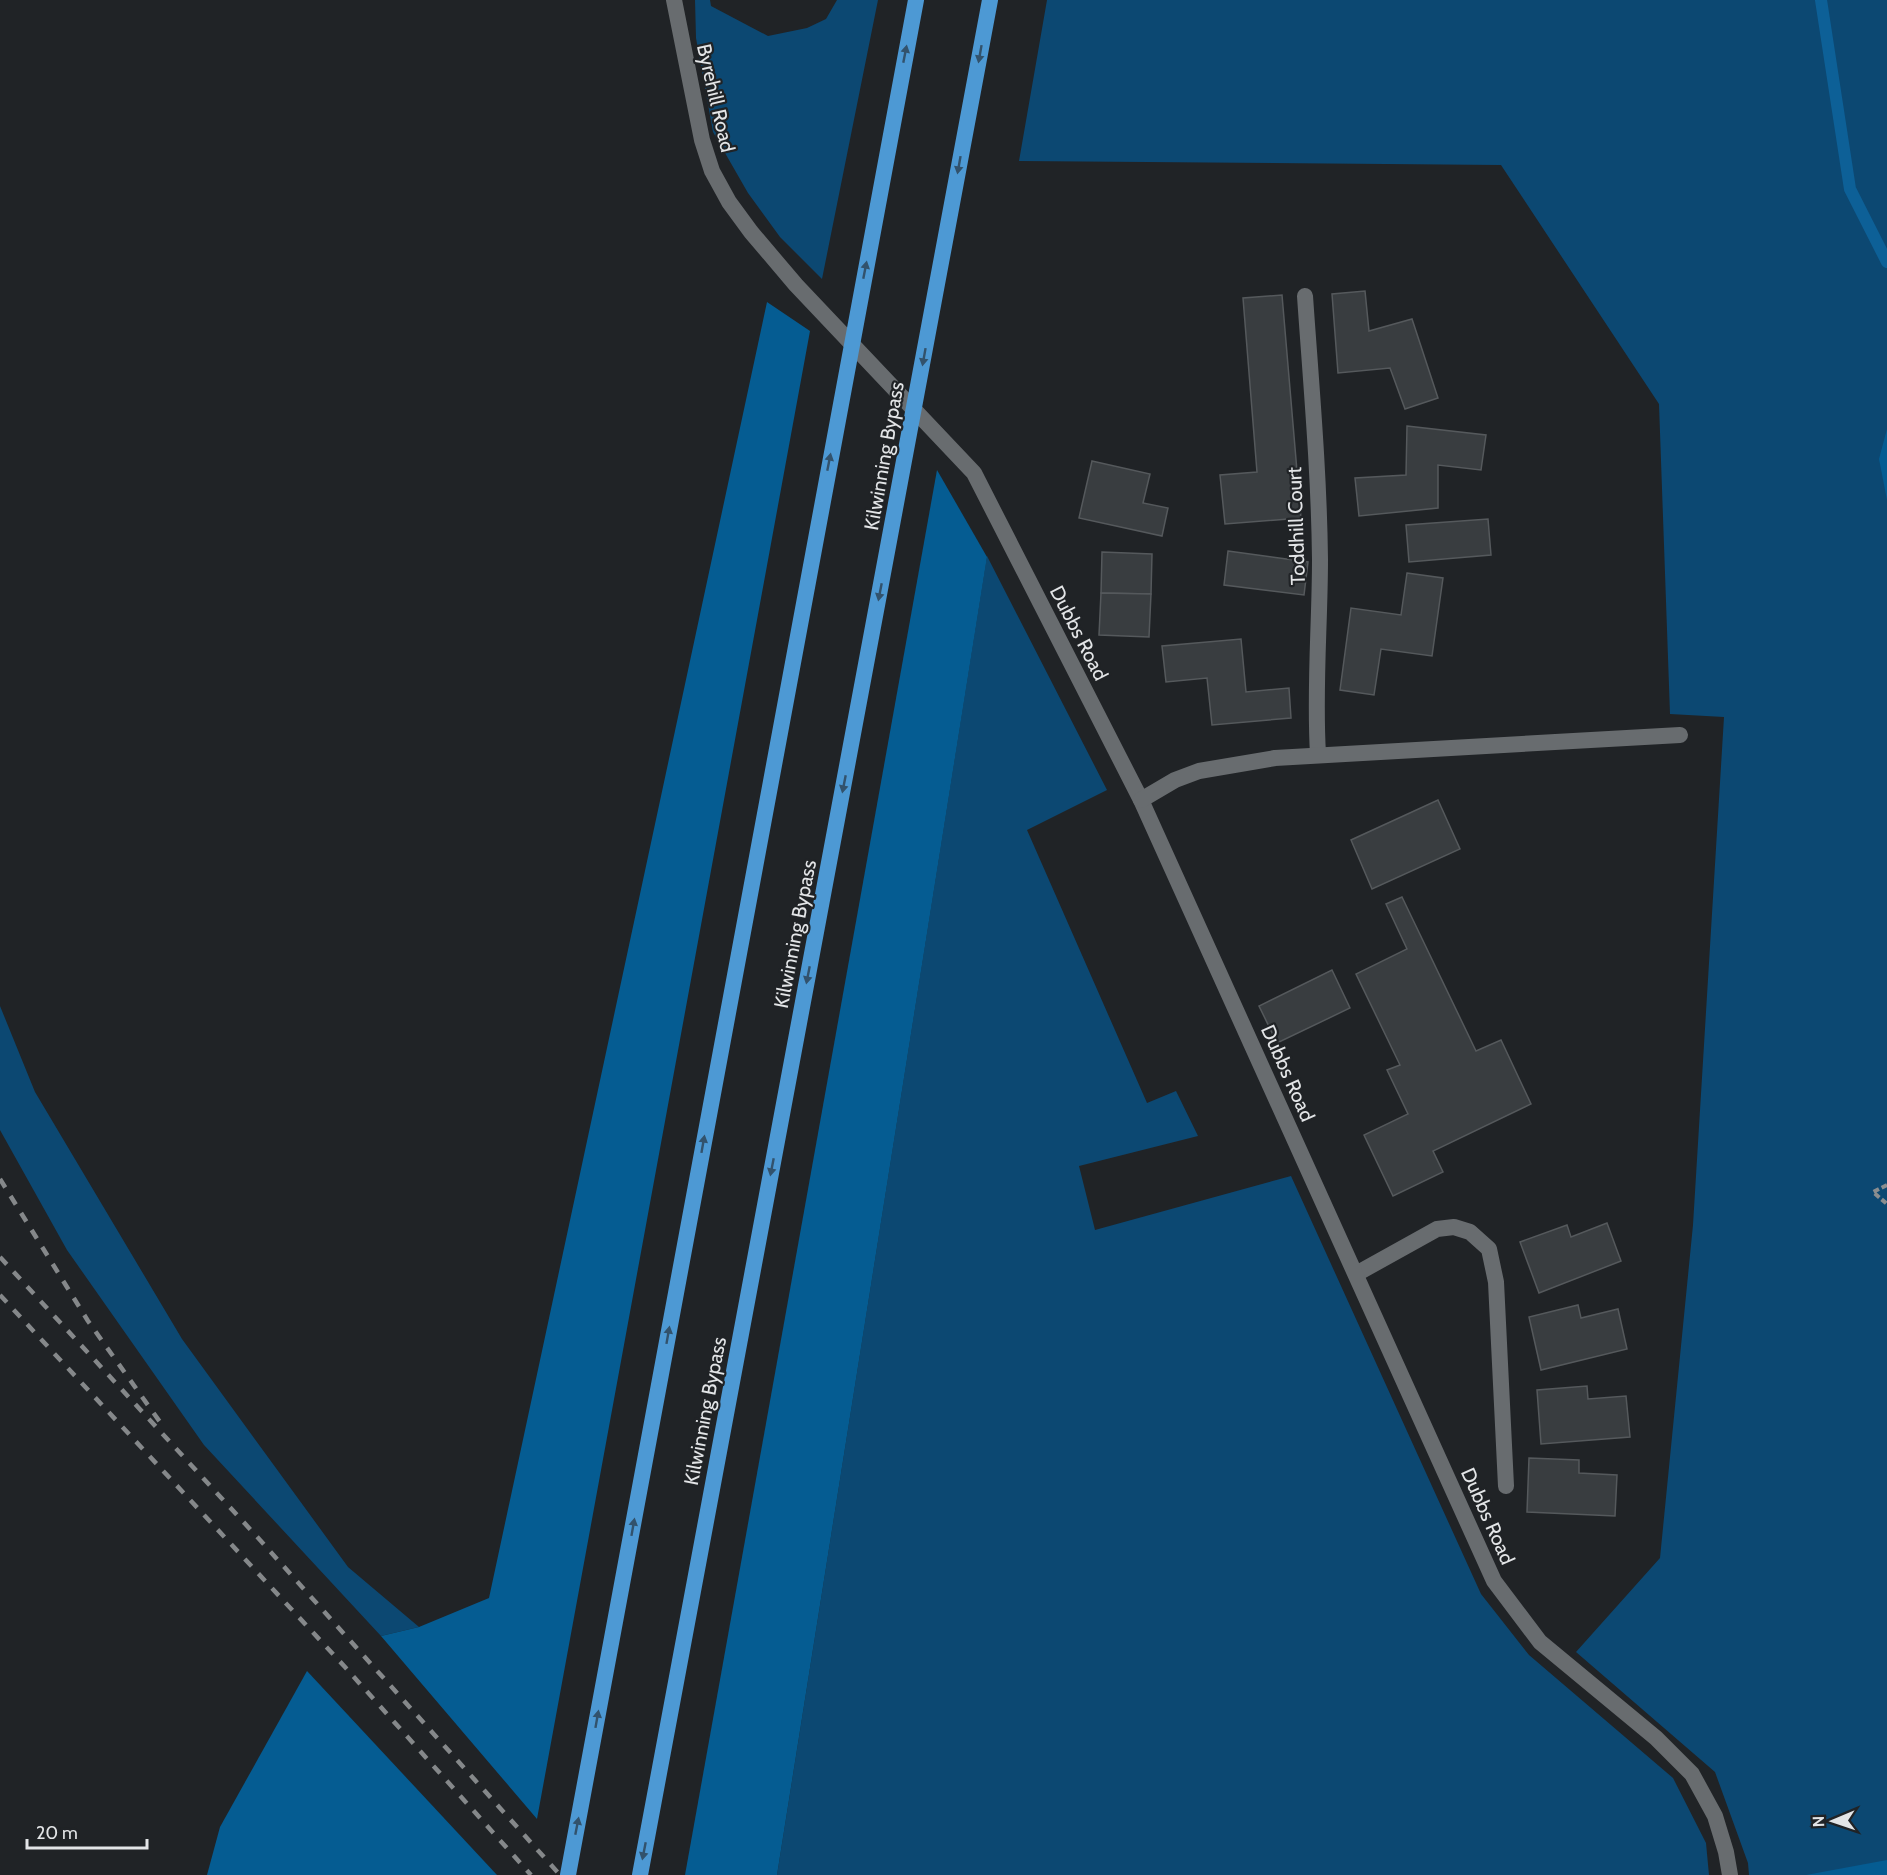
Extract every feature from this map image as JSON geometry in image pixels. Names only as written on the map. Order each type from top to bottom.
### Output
[{"type":"highway","points":[[568,1875],[916,0]]},
{"type":"highway","name":"Kilwinning Bypass","points":[[640,1875],[990,0]]},
{"type":"street","name":"Byrehill Road","points":[[674,0],[695,110],[712,171],[729,202],[751,232],[796,285]]},
{"type":"street","name":"Dubbs Road","points":[[796,285],[974,473],[1141,800],[1494,1581],[1540,1642],[1656,1738],[1692,1774],[1715,1816],[1730,1875]]},
{"type":"street","name":"Toddhill Court","points":[[1305,296],[1318,493],[1319,625],[1316,710],[1318,754]]},
{"type":"street","points":[[1141,800],[1175,780],[1199,771],[1275,758],[1680,735]]},
{"type":"street","points":[[1356,1274],[1437,1229],[1454,1227],[1470,1232],[1489,1249],[1496,1282],[1506,1486]]},
{"type":"path","points":[[1887,1185],[1873,1192],[1887,1204]]},
{"type":"shaded area","points":[[695,0],[710,0],[711,6],[768,36],[807,28],[826,19],[837,0],[878,0],[822,279],[780,237],[748,193],[713,132],[696,38]]},
{"type":"shaded area","points":[[1047,0],[1887,0],[1887,1875],[1749,1875],[1748,1863],[1715,1772],[1576,1652],[1660,1558],[1693,1225],[1724,717],[1670,714],[1659,404],[1501,165],[1019,161]]},
{"type":"shaded area","points":[[767,302],[810,331],[537,1819],[381,1636],[419,1627],[489,1598]]},
{"type":"shaded area","points":[[1887,429],[1887,500],[1879,459]]},
{"type":"shaded area","points":[[937,470],[987,557],[777,1875],[685,1875]]},
{"type":"shaded area","points":[[987,556],[1107,790],[1027,830],[1147,1103],[1176,1091],[1198,1136],[1079,1166],[1095,1230],[1291,1176],[1481,1594],[1529,1655],[1673,1778],[1706,1843],[1709,1875],[777,1875]]},
{"type":"shaded area","points":[[0,1006],[35,1092],[182,1339],[348,1567],[419,1627],[381,1636],[204,1445],[67,1250],[0,1130]]},
{"type":"shaded area","points":[[307,1671],[497,1875],[207,1875],[220,1827]]},
{"type":"shaded area","points":[[1887,1860],[1887,1875],[1806,1875]]},
{"type":"building","points":[[1365,291],[1369,331],[1412,319],[1438,398],[1405,409],[1390,368],[1338,373],[1332,294]]},
{"type":"building","points":[[1282,295],[1301,518],[1225,524],[1220,475],[1257,472],[1243,298]]},
{"type":"building","points":[[1407,426],[1486,435],[1481,470],[1438,465],[1438,508],[1359,516],[1355,478],[1406,475]]},
{"type":"building","points":[[1092,461],[1150,474],[1143,503],[1168,508],[1162,536],[1079,518]]},
{"type":"building","points":[[1488,519],[1491,555],[1409,562],[1406,525]]},
{"type":"building","points":[[1228,551],[1308,562],[1304,595],[1224,585]]},
{"type":"building","points":[[1102,552],[1152,554],[1151,594],[1101,593]]},
{"type":"building","points":[[1407,573],[1443,578],[1432,656],[1381,649],[1374,695],[1340,690],[1351,608],[1401,615]]},
{"type":"building","points":[[1101,593],[1151,594],[1149,637],[1099,635]]},
{"type":"building","points":[[1241,639],[1246,692],[1289,688],[1291,718],[1212,725],[1207,678],[1166,682],[1162,646]]},
{"type":"building","points":[[1438,800],[1460,849],[1372,889],[1351,840]]},
{"type":"building","points":[[1402,897],[1476,1051],[1501,1040],[1531,1104],[1433,1151],[1443,1172],[1393,1196],[1364,1135],[1408,1114],[1387,1070],[1400,1065],[1356,974],[1407,949],[1386,904]]},
{"type":"building","points":[[1332,970],[1350,1008],[1277,1043],[1259,1006]]},
{"type":"building","points":[[1607,1223],[1621,1261],[1539,1293],[1520,1242],[1567,1225],[1571,1237]]},
{"type":"building","points":[[1578,1305],[1581,1318],[1618,1309],[1627,1349],[1541,1370],[1529,1317]]},
{"type":"building","points":[[1587,1386],[1588,1399],[1626,1396],[1630,1437],[1541,1444],[1537,1390]]},
{"type":"building","points":[[1529,1458],[1579,1460],[1579,1473],[1617,1475],[1615,1516],[1527,1512]]},
{"type":"waterway","points":[[1821,0],[1850,189],[1887,262]]},
{"type":"railway","points":[[0,1179],[88,1321],[160,1422]]},
{"type":"railway","points":[[0,1257],[260,1540],[560,1875]]},
{"type":"railway","points":[[0,1295],[345,1667],[531,1875]]}]
